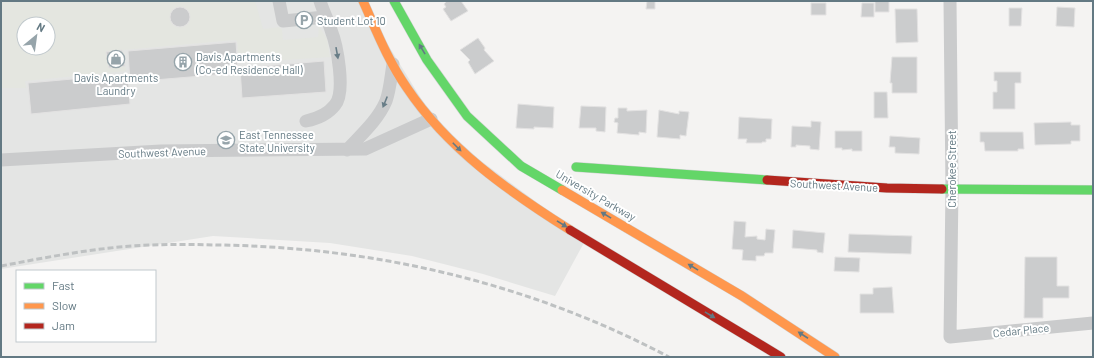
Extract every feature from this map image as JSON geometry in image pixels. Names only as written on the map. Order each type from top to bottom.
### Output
[{"type":"main road","points":[[363,1],[406,88],[434,116],[459,149],[510,192],[780,357]]},
{"type":"main road","name":"University Parkway","points":[[394,1],[427,57],[451,102],[521,166],[835,357]]},
{"type":"main road","name":"Southwest Avenue","points":[[576,167],[816,184],[952,189],[1093,190]]},
{"type":"main road","points":[[726,324],[732,313]]},
{"type":"street","points":[[279,1],[283,21],[325,16]]},
{"type":"street","points":[[306,121],[328,112],[336,105],[340,89],[337,53],[332,30],[320,1]]},
{"type":"street","name":"Cherokee Street","points":[[950,1],[952,189],[950,337]]},
{"type":"street","points":[[347,150],[373,122],[381,110],[388,91],[393,64]]},
{"type":"street","name":"Southwest Avenue","points":[[1,160],[161,151],[365,149],[434,116]]},
{"type":"street","name":"Cedar Place","points":[[950,337],[1093,323]]},
{"type":"shaded area","name":"East Tennessee State University","points":[[1,1],[361,1],[441,131],[586,239],[555,296],[483,274],[412,256],[330,243],[213,236],[1,269]]},
{"type":"shaded area","points":[[1,1],[255,1],[263,29],[279,27],[282,30],[283,40],[318,37],[319,26],[327,39],[330,57],[239,63],[237,41],[234,40],[123,50],[126,71],[25,81],[26,88],[1,88]]},
{"type":"building","points":[[447,1],[461,1],[468,11],[451,21],[443,9],[446,7],[444,4]]},
{"type":"building","points":[[647,1],[655,1],[655,9],[646,9]]},
{"type":"building","points":[[875,1],[889,1],[889,12],[875,12]]},
{"type":"building","points":[[811,3],[826,3],[826,15],[811,15]]},
{"type":"building","points":[[862,3],[874,3],[874,17],[861,17]]},
{"type":"building","points":[[176,7],[184,7],[190,13],[190,21],[184,27],[176,27],[170,21],[170,13]]},
{"type":"building","points":[[1057,7],[1075,8],[1074,27],[1056,26]]},
{"type":"building","points":[[1009,8],[1022,8],[1021,26],[1009,26]]},
{"type":"building","points":[[895,9],[917,9],[918,42],[896,43]]},
{"type":"building","points":[[478,38],[485,48],[484,50],[494,61],[475,74],[468,62],[470,60],[460,50]]},
{"type":"building","name":"Davis Apartments (Co-ed Residence Hall)","points":[[236,42],[238,73],[130,82],[128,51]]},
{"type":"building","name":"Davis Apartments Laundry","points":[[122,50],[125,66],[109,68],[106,52]]},
{"type":"building","points":[[892,57],[917,57],[917,93],[892,93],[892,83],[890,83]]},
{"type":"building","name":"Davis Apartments (Co-ed Residence Hall)","points":[[324,61],[326,92],[242,98],[240,68]]},
{"type":"building","points":[[994,72],[1021,72],[1021,83],[1015,83],[1015,109],[993,109],[993,92],[997,92],[997,81],[994,81]]},
{"type":"building","points":[[128,74],[130,104],[31,114],[28,83]]},
{"type":"building","points":[[874,92],[887,92],[888,118],[874,118]]},
{"type":"building","points":[[518,104],[554,107],[553,128],[516,128]]},
{"type":"building","points":[[581,106],[606,107],[605,132],[596,131],[596,128],[579,128]]},
{"type":"building","points":[[618,108],[627,108],[627,111],[647,110],[646,133],[639,132],[639,135],[617,133],[618,123],[614,122],[615,118],[618,118]]},
{"type":"building","points":[[659,110],[679,114],[679,111],[689,112],[686,136],[680,135],[680,139],[657,137]]},
{"type":"building","points":[[739,117],[772,119],[771,139],[766,139],[766,142],[762,143],[746,143],[747,139],[738,139]]},
{"type":"building","points":[[811,121],[821,122],[819,150],[810,149],[810,146],[796,145],[796,147],[791,147],[792,126],[811,127]]},
{"type":"building","points":[[1071,122],[1071,125],[1080,125],[1080,141],[1071,141],[1071,144],[1035,145],[1034,123]]},
{"type":"building","points":[[835,131],[862,131],[862,151],[852,151],[852,149],[842,150],[842,148],[835,148]]},
{"type":"building","points":[[980,132],[1023,132],[1024,149],[1018,149],[1018,151],[985,151],[984,142],[980,142]]},
{"type":"building","points":[[890,136],[920,138],[919,154],[895,153],[895,147],[889,147]]},
{"type":"building","points":[[734,221],[746,222],[745,237],[757,236],[757,239],[765,240],[766,229],[775,230],[773,253],[765,253],[764,256],[756,256],[756,261],[742,260],[743,250],[732,249]]},
{"type":"building","points":[[793,230],[825,233],[823,253],[817,252],[817,250],[792,248]]},
{"type":"building","points":[[849,234],[912,236],[911,254],[848,252]]},
{"type":"building","points":[[835,257],[860,258],[859,272],[834,271]]},
{"type":"building","points":[[1025,257],[1057,257],[1057,286],[1069,286],[1069,298],[1043,298],[1043,318],[1024,318]]},
{"type":"building","points":[[892,287],[894,313],[860,313],[860,294],[873,294],[873,288]]},
{"type":"railway","points":[[1,266],[83,252],[150,245],[177,244],[276,247],[335,253],[393,262],[450,274],[506,290],[562,309],[616,331],[669,357]]},
{"type":"traffic: fast","points":[[394,1],[427,60],[467,116],[521,166],[562,190]]},
{"type":"traffic: fast","points":[[576,167],[767,180]]},
{"type":"traffic: fast","points":[[942,189],[1093,190]]},
{"type":"traffic: slow","points":[[363,1],[400,78],[423,110],[441,130],[460,149],[502,184],[570,230]]},
{"type":"traffic: slow","points":[[562,190],[742,296],[835,357]]},
{"type":"traffic: jam","points":[[767,180],[887,188],[942,189]]},
{"type":"traffic: jam","points":[[570,230],[781,357]]},
{"type":"place","name":"Student Lot 10","points":[[304,20]]},
{"type":"place","name":"Davis Apartments Laundry","points":[[116,59]]},
{"type":"place","name":"Davis Apartments (Co-ed Residence Hall)","points":[[183,62]]},
{"type":"place","name":"East Tennessee State University","points":[[226,140]]}]
